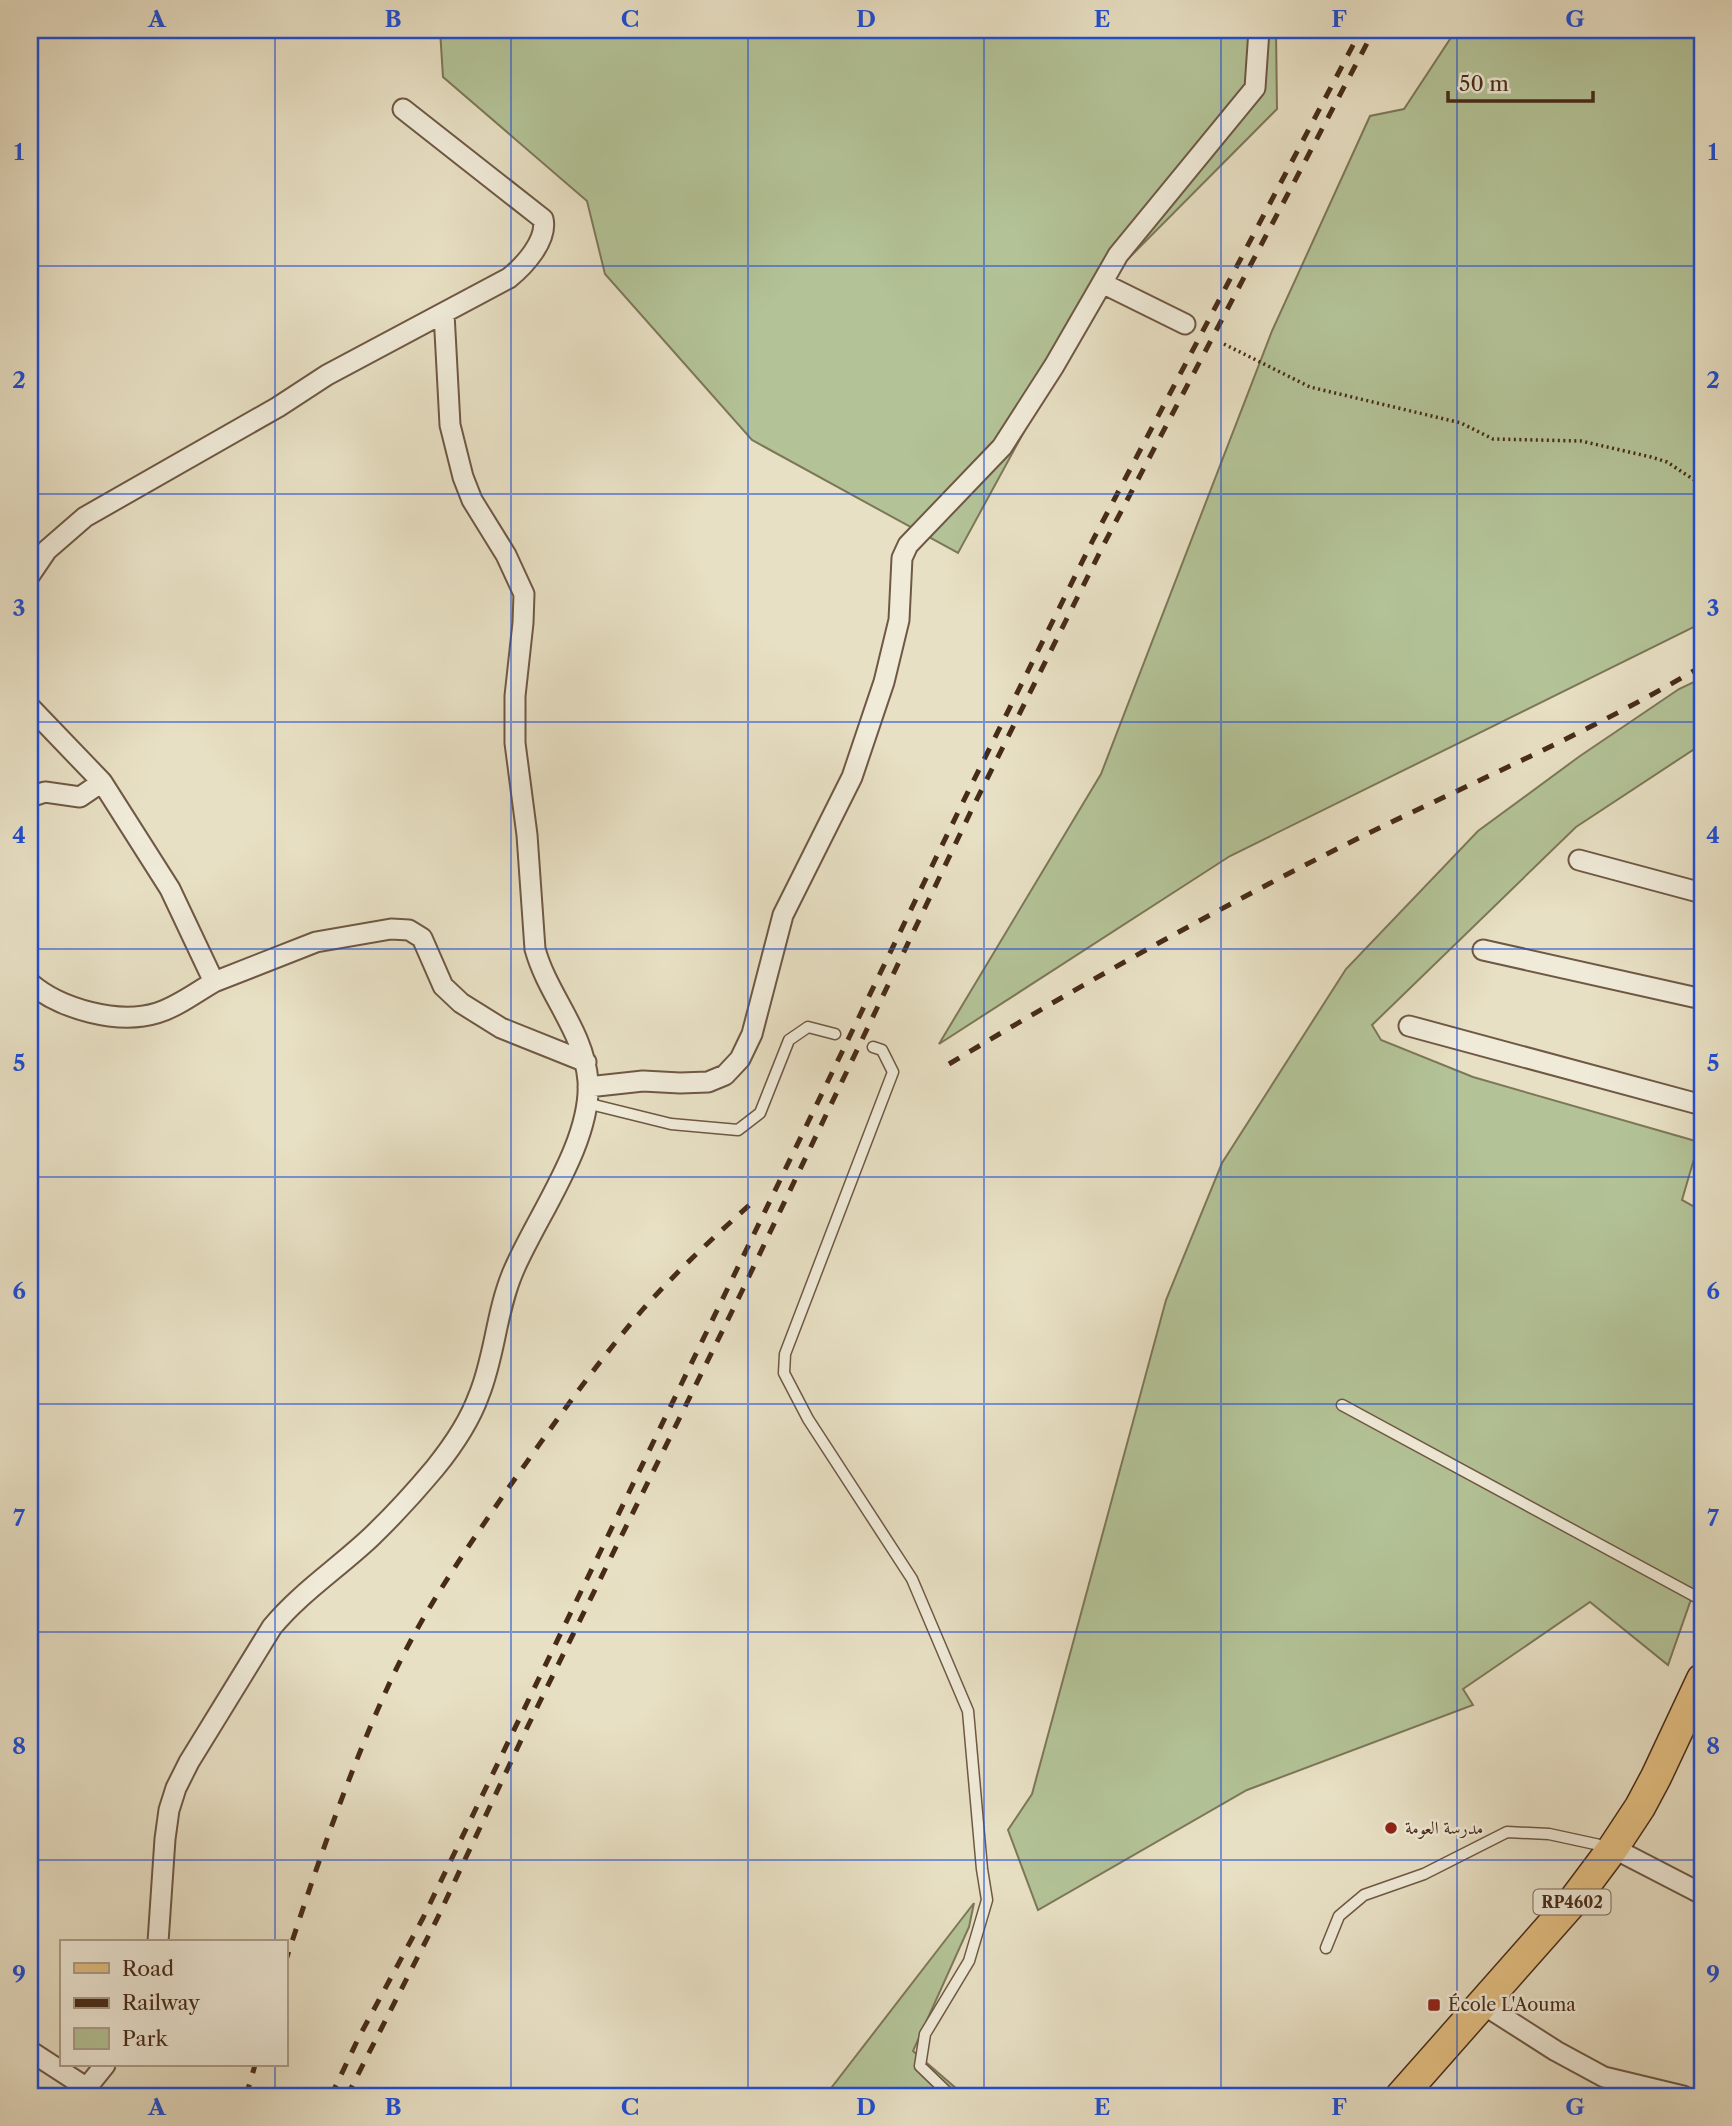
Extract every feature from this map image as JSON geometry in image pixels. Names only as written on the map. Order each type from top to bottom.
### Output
[{"type":"main road","name":"RP4602","points":[[1401,2096],[1574,1900],[1613,1848],[1656,1777],[1702,1679]]},
{"type":"street","points":[[587,1095],[643,1081],[708,1082],[726,1075],[740,1059],[752,1034],[783,915],[852,777],[884,682],[899,620],[902,558],[908,545],[1002,447],[1054,366],[1118,255],[1255,88],[1259,30]]},
{"type":"street","points":[[30,575],[53,544],[85,517],[268,413],[327,375],[517,271],[540,239],[545,223],[543,219],[403,109]]},
{"type":"street","points":[[1102,283],[1185,324]]},
{"type":"street","points":[[158,1940],[169,1810],[189,1762],[285,1610],[371,1537],[396,1511],[436,1467],[471,1413],[480,1394],[504,1294],[564,1172],[580,1131],[587,1095],[586,1062],[564,1008],[539,963],[535,949],[527,835],[515,743],[515,696],[524,594],[506,555],[472,500],[463,477],[450,425],[444,313]]},
{"type":"street","points":[[30,707],[102,782],[170,889],[214,982]]},
{"type":"street","points":[[30,797],[45,792],[80,797],[102,782]]},
{"type":"street","points":[[1579,860],[1702,892]]},
{"type":"street","points":[[30,983],[62,1004],[93,1013],[132,1018],[174,1006],[214,982],[316,942],[391,929],[409,930],[422,938],[443,986],[461,1003],[500,1028],[586,1062]]},
{"type":"street","points":[[1483,950],[1702,999]]},
{"type":"street","points":[[1409,1026],[1702,1105]]},
{"type":"street","points":[[1613,1848],[1702,1894]]},
{"type":"street","points":[[1484,2005],[1556,2051],[1604,2087],[1683,2096]]},
{"type":"street","points":[[30,2051],[84,2092],[104,2066]]},
{"type":"lane","points":[[587,1095],[671,1124],[738,1130],[760,1113],[789,1040],[807,1027],[835,1034]]},
{"type":"lane","points":[[873,1047],[882,1050],[893,1072],[785,1353],[784,1373],[808,1419],[912,1579],[968,1711],[987,1900],[969,1961],[925,2034],[919,2066],[951,2096]]},
{"type":"lane","points":[[1342,1405],[1702,1600]]},
{"type":"lane","points":[[1326,1948],[1339,1916],[1364,1895],[1424,1874],[1507,1832],[1549,1834],[1613,1848]]},
{"type":"path","points":[[1224,344],[1310,387],[1461,423],[1493,439],[1581,441],[1651,457],[1667,462],[1702,485]]},
{"type":"green space","points":[[440,30],[1276,30],[1277,109],[1106,281],[958,553],[752,440],[605,274],[587,201],[443,77]]},
{"type":"green space","points":[[1456,30],[1702,30],[1702,623],[1230,856],[939,1044],[1101,774],[1272,331],[1370,116],[1404,109]]},
{"type":"green space","points":[[1702,678],[1702,744],[1576,827],[1372,1025],[1381,1040],[1473,1077],[1699,1142],[1682,1200],[1702,1211],[1702,1568],[1668,1665],[1590,1602],[1463,1689],[1473,1705],[1247,1790],[1038,1910],[1008,1830],[1032,1794],[1166,1300],[1222,1163],[1346,969],[1478,831],[1580,756],[1679,689]]},
{"type":"green space","points":[[974,1903],[969,1927],[913,2051],[965,2096],[825,2096]]},
{"type":"railway","points":[[331,2096],[359,2037],[423,1918],[963,802],[1094,538],[1361,30]]},
{"type":"railway","points":[[347,2096],[437,1919],[524,1734],[742,1291],[973,807],[1104,544],[1374,30]]},
{"type":"railway","points":[[949,1064],[1211,915],[1371,832],[1580,732],[1702,666]]},
{"type":"railway","points":[[287,1957],[361,1749],[403,1655],[445,1583],[540,1444],[626,1330],[684,1266],[754,1201]]},
{"type":"railway","points":[[246,2096],[255,2066]]},
{"type":"place","name":"مدرسة العومة","points":[[1391,1828]]},
{"type":"place","name":"École L'Aouma","points":[[1434,2005]]}]
